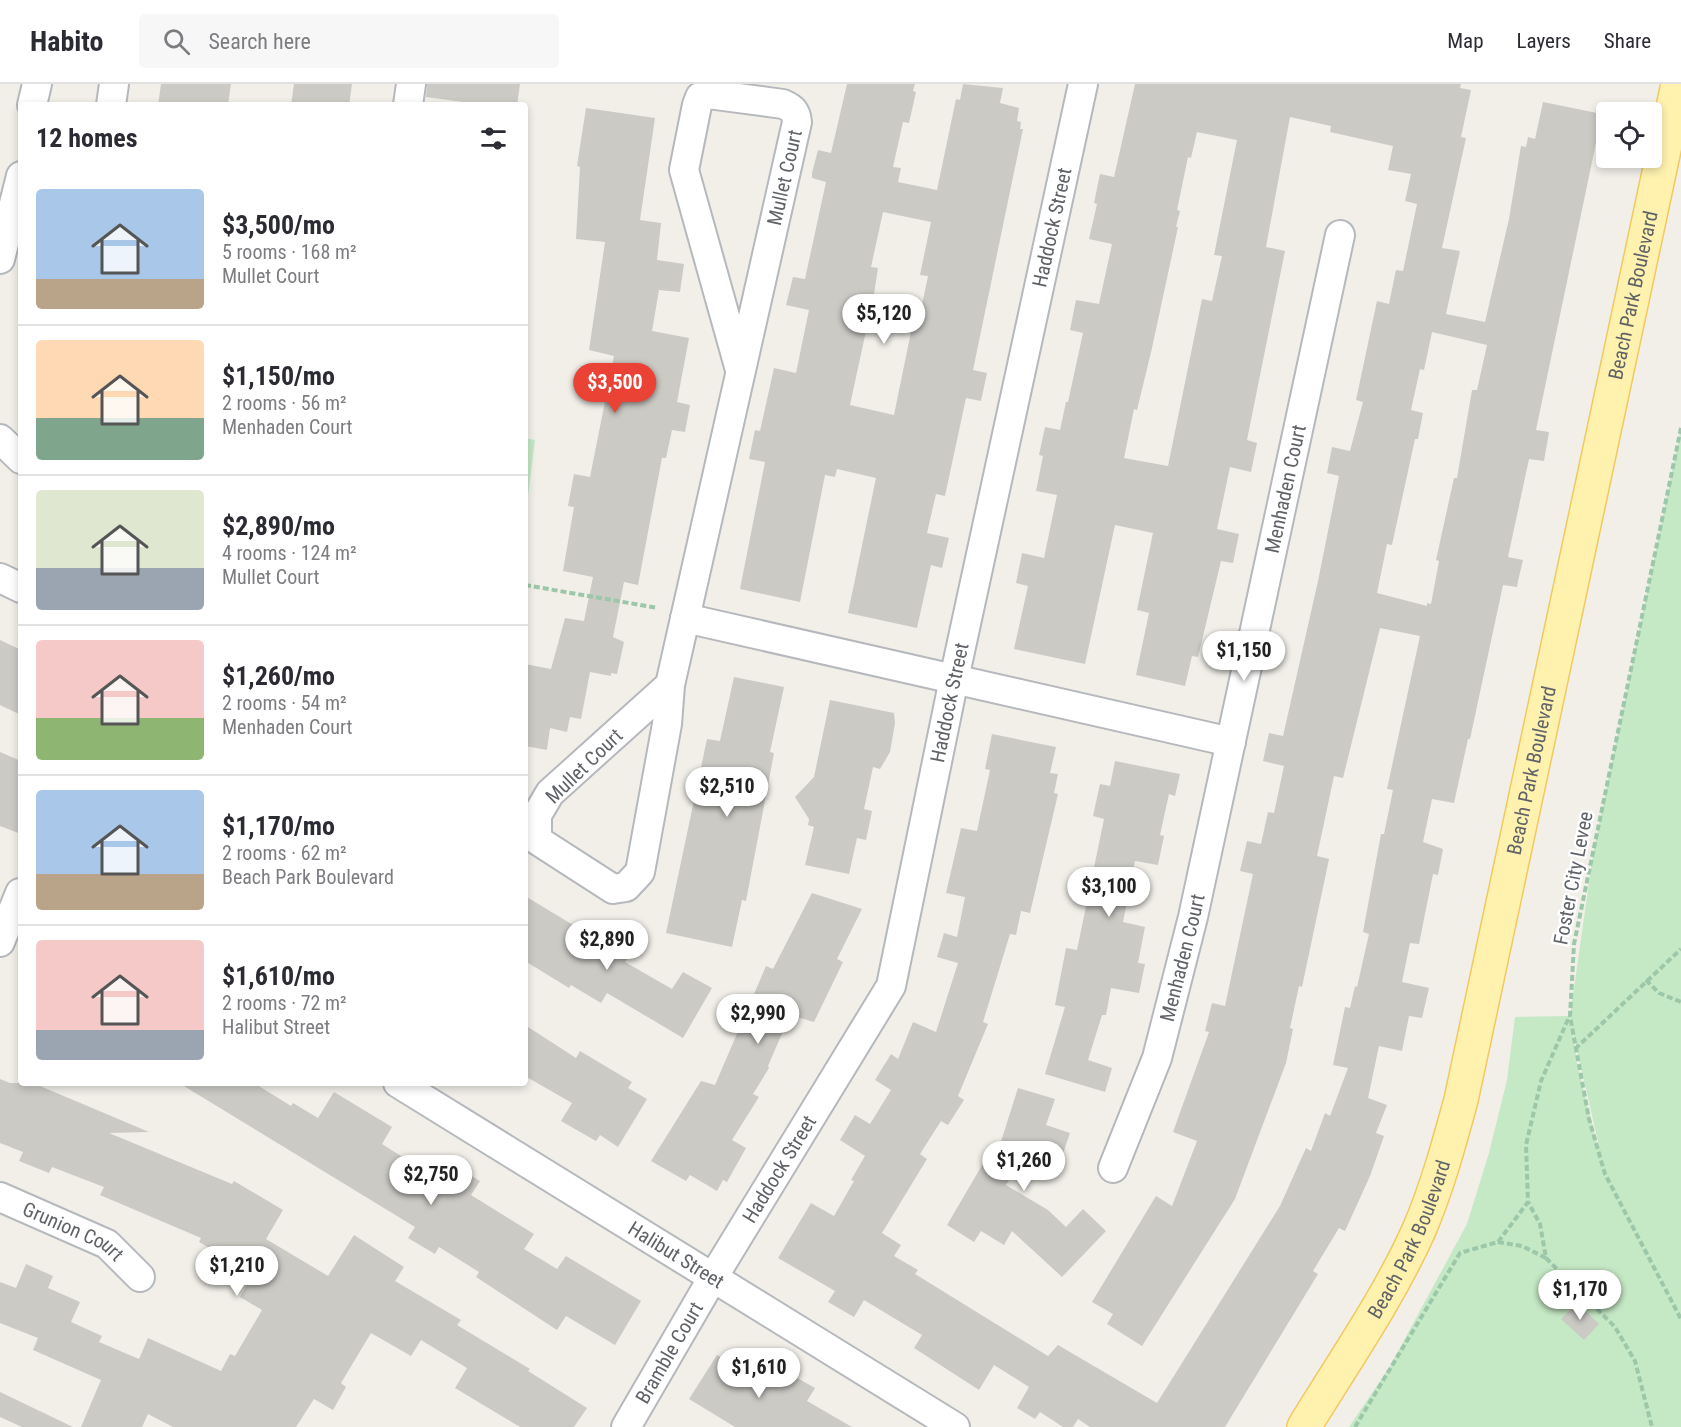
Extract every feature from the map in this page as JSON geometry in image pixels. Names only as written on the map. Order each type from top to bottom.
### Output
[{"type":"main road","name":"Beach Park Boulevard","points":[[1304,1427],[1385,1294],[1419,1231],[1442,1169],[1463,1089],[1678,84]]},
{"type":"street","points":[[33,102],[37,84]]},
{"type":"street","points":[[111,102],[114,84]]},
{"type":"street","points":[[408,102],[411,84]]},
{"type":"street","name":"Haddock Street","points":[[712,1279],[891,986],[954,679],[1083,84]]},
{"type":"street","name":"Mullet Court","points":[[670,685],[550,793],[537,815],[537,840],[613,889],[626,887],[640,872],[667,724],[670,685],[671,613],[740,370],[796,129],[796,114],[791,107],[708,94],[700,97],[697,105],[684,170],[740,370]]},
{"type":"street","points":[[0,259],[4,226],[18,185]]},
{"type":"street","name":"Menhaden Court","points":[[1113,1168],[1157,1058],[1193,917],[1340,235]]},
{"type":"street","points":[[0,439],[18,456]]},
{"type":"street","points":[[0,579],[18,587]]},
{"type":"street","points":[[671,613],[1231,742]]},
{"type":"street","points":[[0,884],[18,892]]},
{"type":"street","points":[[0,942],[18,900]]},
{"type":"street","name":"Halibut Street","points":[[403,1086],[955,1427]]},
{"type":"street","name":"Grunion Court","points":[[0,1197],[107,1244],[140,1277]]},
{"type":"street","name":"Bramble Court","points":[[626,1427],[712,1279]]},
{"type":"path","name":"Foster City Levee","points":[[1681,428],[1574,944],[1569,1016],[1589,1119],[1605,1174],[1681,1319]]},
{"type":"path","points":[[528,586],[671,613]]},
{"type":"path","points":[[1575,1049],[1681,949]]},
{"type":"path","points":[[1647,980],[1659,993],[1681,1002]]},
{"type":"path","points":[[1546,1258],[1540,1224],[1528,1202],[1526,1145],[1541,1081],[1569,1016]]},
{"type":"path","points":[[1498,1242],[1528,1202]]},
{"type":"path","points":[[1355,1427],[1460,1253],[1498,1242],[1522,1246],[1546,1258],[1615,1327],[1635,1361],[1646,1395],[1652,1427]]},
{"type":"green space","points":[[1681,428],[1681,1427],[1349,1427],[1389,1368],[1467,1224],[1489,1153],[1507,1080],[1515,1017],[1570,1016],[1594,848]],"holes":[[[1572,1028],[1599,1146],[1577,1064]]]},
{"type":"green space","points":[[528,439],[535,440],[528,496]]},
{"type":"building","points":[[161,84],[231,84],[228,102],[158,102]]},
{"type":"building","points":[[294,84],[352,84],[349,102],[291,102]]},
{"type":"building","points":[[427,84],[520,84],[517,102],[463,102],[426,97]]},
{"type":"building","points":[[847,84],[915,84],[913,91],[916,92],[909,123],[903,122],[893,167],[901,168],[898,182],[937,190],[956,99],[960,100],[963,84],[1003,88],[1000,103],[1019,108],[1017,121],[1021,122],[1020,129],[1023,129],[973,370],[987,373],[981,401],[966,398],[945,496],[936,494],[927,533],[949,538],[942,568],[931,565],[917,628],[848,613],[876,478],[837,469],[835,477],[825,475],[800,602],[740,589],[765,462],[749,459],[755,430],[760,431],[774,368],[796,373],[809,310],[786,305],[793,277],[805,279],[826,182],[812,178],[818,150],[831,153]],"holes":[[[883,212],[931,222],[920,275],[928,276],[919,319],[914,317],[894,415],[850,405],[874,294],[878,268],[871,267]]]},
{"type":"building","points":[[1135,84],[1461,84],[1460,88],[1471,90],[1461,137],[1466,138],[1442,248],[1460,251],[1446,314],[1485,322],[1509,219],[1521,146],[1526,147],[1528,137],[1535,139],[1543,102],[1596,113],[1596,143],[1536,430],[1549,432],[1544,461],[1529,459],[1508,557],[1523,560],[1517,587],[1503,585],[1454,803],[1432,799],[1423,842],[1443,849],[1438,875],[1433,874],[1419,944],[1410,943],[1402,982],[1429,988],[1422,1018],[1409,1016],[1402,1051],[1379,1046],[1368,1098],[1387,1105],[1376,1133],[1384,1136],[1370,1176],[1345,1231],[1339,1228],[1313,1271],[1318,1274],[1225,1427],[1090,1427],[1078,1419],[1073,1427],[1063,1427],[1040,1412],[1035,1419],[1017,1408],[1029,1387],[994,1365],[979,1390],[914,1348],[922,1335],[864,1300],[854,1317],[828,1302],[835,1291],[778,1258],[811,1203],[834,1216],[865,1156],[840,1140],[855,1115],[870,1124],[891,1090],[875,1080],[891,1054],[898,1059],[913,1022],[936,1032],[958,963],[937,957],[944,933],[957,937],[965,897],[946,893],[961,828],[977,831],[990,770],[985,769],[992,734],[1056,747],[1050,773],[1058,774],[1054,793],[1058,794],[1030,913],[1021,911],[1016,935],[1010,934],[983,1022],[988,1024],[958,1096],[964,1100],[948,1125],[941,1121],[920,1154],[927,1159],[882,1233],[901,1245],[894,1256],[918,1270],[915,1274],[1048,1356],[1058,1345],[1157,1403],[1280,1206],[1306,1148],[1311,1151],[1325,1113],[1330,1116],[1348,1068],[1333,1065],[1345,1007],[1350,1008],[1355,986],[1357,987],[1369,934],[1363,932],[1381,834],[1384,834],[1393,790],[1387,789],[1420,636],[1380,628],[1343,778],[1334,776],[1317,856],[1329,859],[1302,987],[1299,986],[1290,1028],[1293,1029],[1286,1063],[1235,1199],[1142,1346],[1107,1324],[1113,1314],[1092,1302],[1156,1196],[1172,1206],[1197,1141],[1173,1132],[1209,1032],[1205,1031],[1212,1003],[1225,1006],[1253,874],[1240,871],[1247,841],[1261,844],[1268,812],[1274,813],[1284,766],[1263,761],[1269,733],[1283,736],[1318,581],[1339,476],[1327,473],[1332,447],[1350,451],[1363,402],[1356,400],[1377,301],[1389,304],[1396,270],[1403,271],[1417,204],[1405,201],[1411,174],[1388,170],[1393,146],[1330,132],[1331,126],[1290,117],[1266,247],[1285,251],[1247,440],[1257,443],[1251,472],[1230,467],[1217,529],[1239,534],[1233,563],[1221,561],[1198,657],[1192,656],[1185,686],[1136,675],[1149,613],[1137,610],[1153,533],[1115,525],[1085,664],[1014,649],[1028,586],[1016,583],[1022,553],[1044,558],[1057,495],[1036,491],[1043,456],[1039,455],[1045,427],[1060,430],[1083,333],[1070,330],[1076,300],[1099,304],[1112,244],[1089,239],[1097,204],[1094,203],[1100,174],[1114,177]],"holes":[[[1197,132],[1237,140],[1214,255],[1222,256],[1212,301],[1202,299],[1168,466],[1124,458],[1134,409],[1137,410],[1152,348],[1178,227],[1176,227],[1180,211],[1177,210],[1188,157],[1191,158]],[[1432,332],[1487,345],[1477,390],[1472,390],[1457,478],[1454,478],[1436,560],[1439,561],[1431,604],[1427,603],[1427,606],[1377,593],[1387,544],[1392,545],[1415,439],[1418,439],[1423,413],[1411,410],[1420,369],[1424,370]]]},
{"type":"building","points":[[586,108],[655,118],[640,220],[661,223],[657,260],[684,264],[680,292],[659,290],[652,331],[689,338],[677,402],[690,405],[685,432],[672,430],[666,458],[662,458],[638,585],[624,582],[613,637],[624,642],[617,674],[611,673],[611,676],[590,672],[581,719],[570,717],[567,732],[550,728],[547,750],[528,747],[528,665],[551,669],[565,618],[584,621],[593,577],[563,571],[574,507],[568,506],[574,474],[590,477],[614,356],[589,350],[605,242],[576,239],[580,167],[577,166]]},
{"type":"building","points":[[0,640],[18,649],[18,714],[0,705]]},
{"type":"building","points":[[734,677],[784,687],[770,752],[774,753],[746,901],[742,900],[732,947],[666,933],[707,739],[720,741]]},
{"type":"building","points":[[830,700],[894,713],[895,723],[890,752],[880,769],[873,767],[864,809],[872,811],[866,840],[857,838],[849,874],[805,865],[814,827],[808,825],[809,819],[795,797],[814,777]]},
{"type":"building","points":[[0,752],[18,760],[18,833],[0,826]]},
{"type":"building","points":[[1115,761],[1180,774],[1175,796],[1169,794],[1160,835],[1164,836],[1158,865],[1135,861],[1123,922],[1145,927],[1138,963],[1145,964],[1139,993],[1111,988],[1106,1015],[1102,1015],[1088,1060],[1112,1068],[1105,1092],[1045,1074],[1065,1007],[1055,1005],[1066,948],[1077,950],[1104,819],[1093,816],[1100,784],[1110,786]]},
{"type":"building","points":[[812,893],[862,909],[837,959],[843,962],[814,1022],[790,1015],[769,1068],[753,1094],[759,1097],[732,1140],[746,1148],[727,1182],[723,1180],[717,1191],[690,1175],[686,1181],[651,1161],[701,1081],[715,1085],[766,966],[773,969]]},
{"type":"building","points":[[528,898],[628,958],[625,962],[672,989],[683,972],[712,988],[683,1038],[607,993],[601,1003],[571,985],[569,988],[528,963]]},
{"type":"building","points":[[528,1027],[576,1058],[580,1051],[632,1082],[628,1088],[647,1099],[618,1147],[600,1135],[596,1141],[561,1121],[572,1103],[528,1078]]},
{"type":"building","points":[[0,1079],[18,1083],[18,1086],[40,1086],[149,1132],[109,1133],[232,1184],[234,1181],[283,1210],[266,1239],[328,1276],[354,1235],[404,1267],[395,1281],[461,1320],[457,1325],[530,1369],[528,1371],[587,1408],[574,1427],[520,1427],[455,1388],[467,1368],[421,1340],[411,1356],[371,1333],[341,1383],[346,1387],[333,1410],[314,1399],[296,1427],[173,1427],[148,1414],[142,1427],[81,1427],[101,1380],[33,1350],[38,1338],[0,1323],[0,1282],[16,1288],[26,1264],[53,1276],[48,1288],[80,1302],[71,1322],[102,1336],[99,1342],[139,1359],[148,1338],[221,1371],[230,1354],[235,1356],[262,1310],[240,1297],[249,1281],[223,1266],[228,1259],[199,1242],[201,1238],[100,1195],[104,1187],[52,1167],[49,1173],[19,1161],[23,1152],[0,1143]]},
{"type":"building","points":[[184,1086],[259,1086],[291,1106],[293,1103],[318,1118],[334,1092],[392,1127],[382,1144],[442,1182],[453,1165],[480,1181],[471,1195],[534,1234],[524,1249],[557,1269],[566,1256],[641,1301],[615,1345],[566,1316],[557,1330],[476,1277],[479,1272],[439,1247],[435,1254],[408,1238],[415,1227]]},
{"type":"building","points":[[1018,1088],[1055,1099],[1046,1125],[1070,1133],[1060,1162],[1026,1152],[1006,1185],[1048,1210],[1066,1227],[1083,1209],[1106,1231],[1062,1277],[1012,1231],[1004,1245],[981,1231],[974,1242],[947,1225],[991,1150],[997,1154]]},
{"type":"building","points":[[1577,1303],[1599,1324],[1584,1340],[1561,1319]]},
{"type":"building","points":[[717,1355],[742,1371],[745,1365],[782,1387],[790,1374],[815,1388],[807,1401],[852,1427],[735,1427],[689,1399]]},
{"type":"building","points":[[0,1392],[73,1427],[22,1427],[0,1417]]}]
